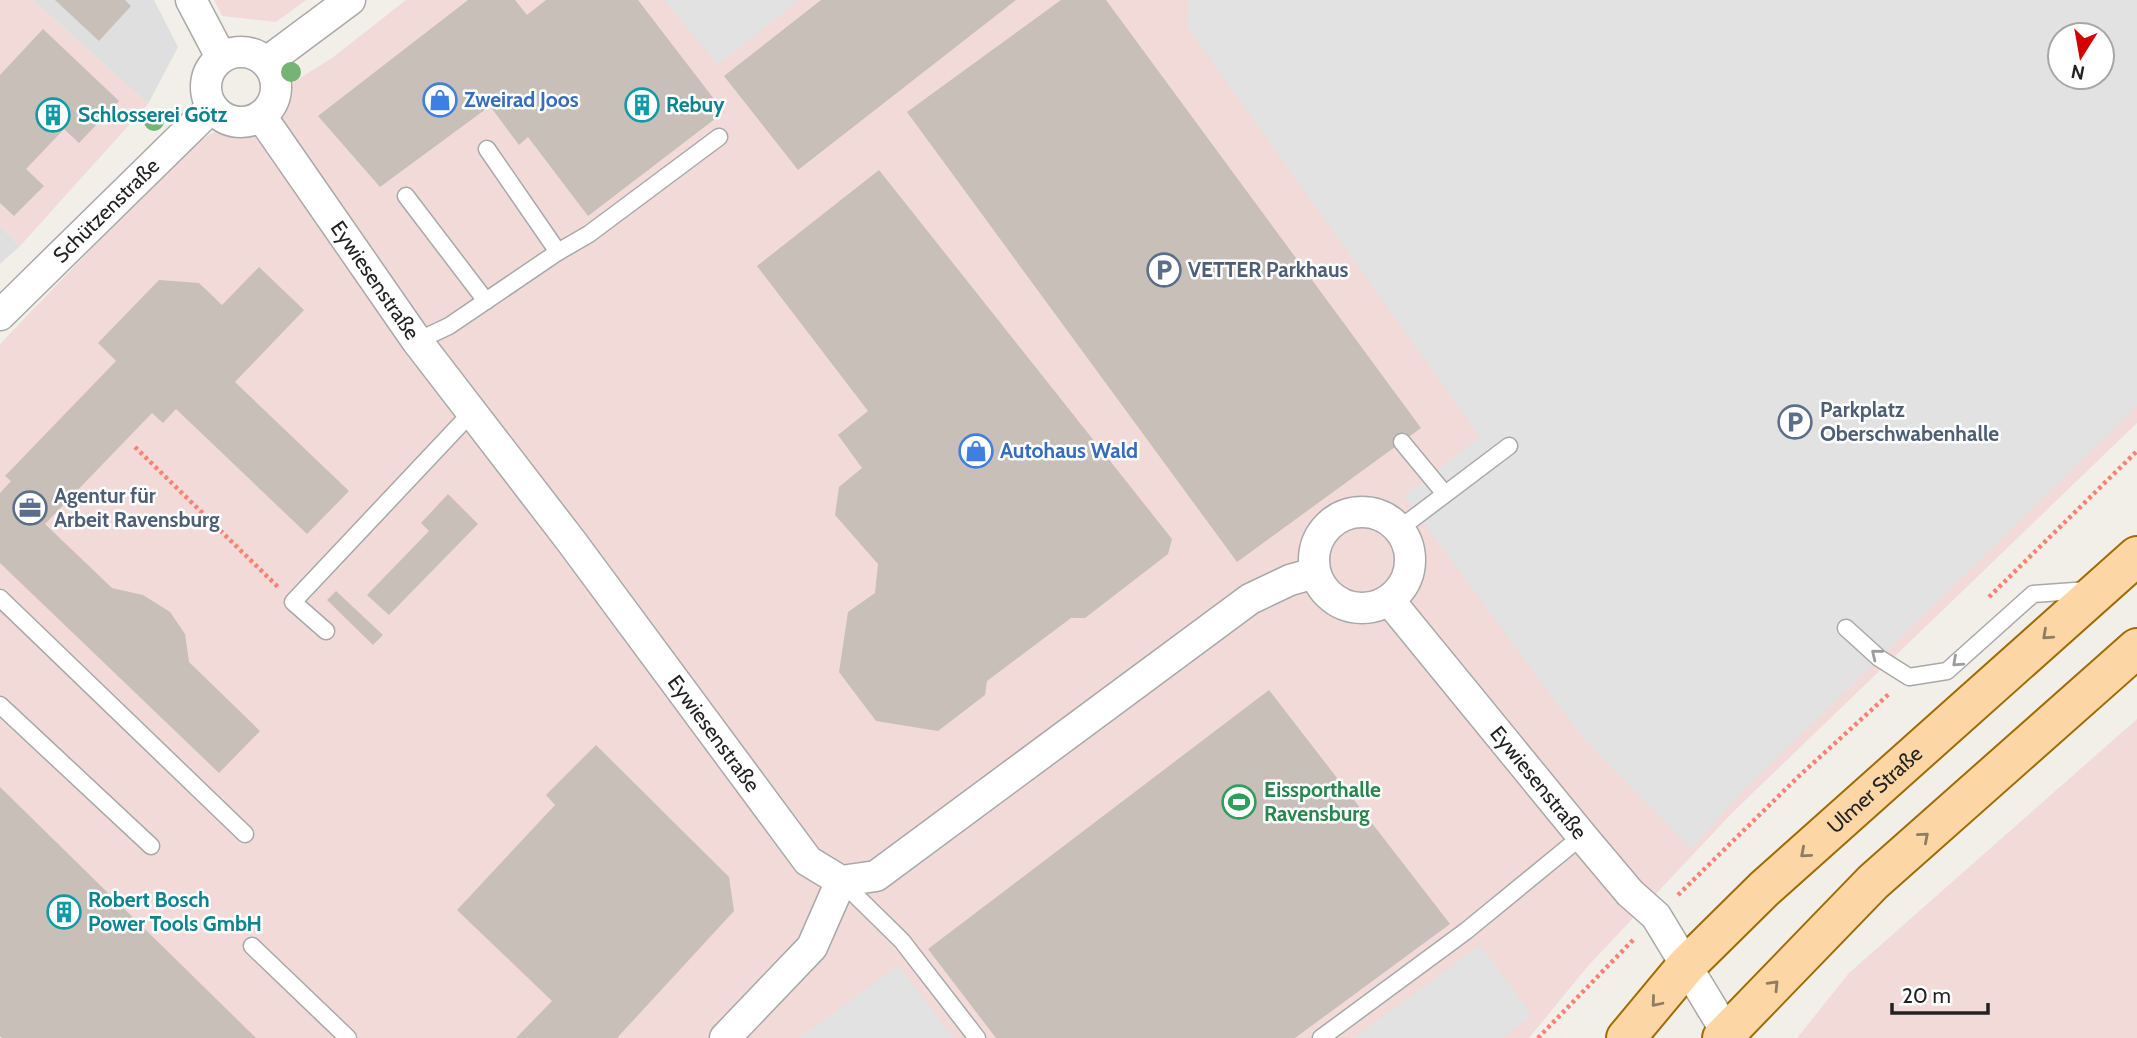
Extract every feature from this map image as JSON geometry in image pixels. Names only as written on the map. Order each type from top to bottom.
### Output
[{"type":"main road","name":"Ulmer Straße","points":[[1626,1038],[1686,966],[1763,889],[2137,556]]},
{"type":"main road","points":[[1726,1037],[1872,882],[2137,648]]},
{"type":"street","points":[[191,0],[221,57]]},
{"type":"street","points":[[268,61],[350,0]]},
{"type":"street","points":[[235,52],[247,52],[268,61],[276,79],[276,93],[272,104],[261,116],[250,121],[234,121],[220,116],[212,107],[206,93],[206,79],[212,67],[221,57],[235,52]]},
{"type":"street","name":"Schützenstraße","points":[[0,315],[212,107]]},
{"type":"street","name":"Eywiesenstraße","points":[[261,116],[417,341],[571,541],[808,861],[841,881]]},
{"type":"street","points":[[1361,511],[1388,520],[1399,529],[1409,551],[1408,575],[1401,589],[1389,600],[1360,608],[1345,606],[1326,592],[1315,573],[1313,558],[1323,531],[1333,521],[1346,514],[1361,511]]},
{"type":"street","points":[[726,1038],[812,947],[841,881],[876,876],[1250,598],[1290,580],[1315,573]]},
{"type":"street","name":"Eywiesenstraße","points":[[1389,600],[1630,893],[1656,916],[1726,1037]]},
{"type":"lane","points":[[417,341],[449,326],[589,234],[719,137]]},
{"type":"lane","points":[[487,149],[558,252]]},
{"type":"lane","points":[[406,196],[486,301]]},
{"type":"lane","points":[[326,631],[293,602],[472,412]]},
{"type":"lane","points":[[1402,442],[1445,494]]},
{"type":"lane","points":[[1399,529],[1509,446]]},
{"type":"lane","points":[[1846,628],[1879,658],[1909,677],[1947,671],[2033,594],[2098,589]]},
{"type":"lane","points":[[0,597],[246,834]]},
{"type":"lane","points":[[0,705],[151,846]]},
{"type":"lane","points":[[1321,1038],[1466,931],[1582,836]]},
{"type":"lane","points":[[841,881],[902,941],[977,1038]]},
{"type":"lane","points":[[252,946],[348,1038]]},
{"type":"path","points":[[135,447],[293,602]]},
{"type":"path","points":[[1987,599],[2137,451]]},
{"type":"path","points":[[1538,1038],[1656,916],[1799,776],[1909,677]]},
{"type":"shaded area","points":[[0,0],[33,0],[148,104],[20,246],[0,226]]},
{"type":"shaded area","points":[[33,0],[154,0],[178,47],[148,104]]},
{"type":"shaded area","points":[[214,0],[306,0],[276,22],[222,16]]},
{"type":"shaded area","points":[[406,0],[2137,0],[2137,423],[1733,812],[1588,966],[1529,1038],[0,1038],[0,344],[188,148],[332,58]]},
{"type":"shaded area","points":[[665,0],[799,0],[718,65]]},
{"type":"shaded area","name":"Parkplatz Oberschwabenhalle","points":[[1188,0],[2137,0],[2137,406],[1737,797],[1691,849],[1581,736],[1404,496],[1480,437],[1187,26]]},
{"type":"shaded area","points":[[0,226],[20,246],[0,264]]},
{"type":"shaded area","points":[[2137,719],[2137,1038],[1797,1038],[1849,973]]},
{"type":"shaded area","points":[[1480,945],[1532,1015],[1502,1038],[1354,1038]]},
{"type":"shaded area","points":[[898,965],[954,1038],[799,1038]]},
{"type":"building","points":[[55,0],[125,0],[131,6],[99,41]]},
{"type":"building","points":[[468,0],[515,0],[527,15],[546,0],[638,0],[724,112],[588,216],[528,137],[519,145],[490,106],[380,187],[318,116]]},
{"type":"building","points":[[821,0],[1016,0],[798,170],[724,76]]},
{"type":"building","name":"VETTER Parkhaus","points":[[1061,0],[1106,0],[1421,428],[1237,562],[907,112]]},
{"type":"building","name":"Schlosserei Götz","points":[[43,29],[119,101],[79,143],[64,129],[26,169],[44,186],[14,216],[0,203],[0,75]]},
{"type":"building","name":"Autohaus Wald","points":[[879,170],[1172,539],[1168,554],[1085,618],[1071,618],[987,681],[985,695],[938,731],[876,721],[839,672],[848,612],[875,593],[878,564],[835,515],[839,487],[862,468],[838,435],[868,411],[757,266]]},
{"type":"building","name":"Agentur für Arbeit Ravensburg","points":[[259,267],[304,310],[235,382],[349,491],[307,534],[176,409],[163,423],[152,413],[45,524],[112,588],[143,595],[170,612],[185,634],[189,662],[260,731],[219,773],[0,563],[0,493],[11,481],[5,476],[116,361],[98,343],[159,280],[199,283],[222,305]]},
{"type":"building","points":[[448,494],[478,524],[389,615],[367,595],[429,531],[421,523]]},
{"type":"building","points":[[336,591],[383,635],[373,645],[327,600]]},
{"type":"building","name":"Eissporthalle Ravensburg","points":[[1269,690],[1450,924],[1295,1038],[996,1038],[928,949]]},
{"type":"building","points":[[596,745],[729,877],[734,911],[617,1038],[516,1038],[552,1001],[457,910],[555,805],[546,795]]},
{"type":"building","name":"Robert Bosch Power Tools GmbH","points":[[0,787],[256,1038],[2,1038]]},
{"type":"place","name":"Zweirad Joos","points":[[440,100]]},
{"type":"place","name":"Rebuy","points":[[642,105]]},
{"type":"place","name":"Schlosserei Götz","points":[[53,115]]},
{"type":"place","name":"VETTER Parkhaus","points":[[1164,270]]},
{"type":"place","name":"Parkplatz Oberschwabenhalle","points":[[1795,422]]},
{"type":"place","name":"Autohaus Wald","points":[[976,451]]},
{"type":"place","name":"Agentur für Arbeit Ravensburg","points":[[30,508]]},
{"type":"place","name":"Eissporthalle Ravensburg","points":[[1239,802]]},
{"type":"place","name":"Robert Bosch Power Tools GmbH","points":[[64,912]]}]
